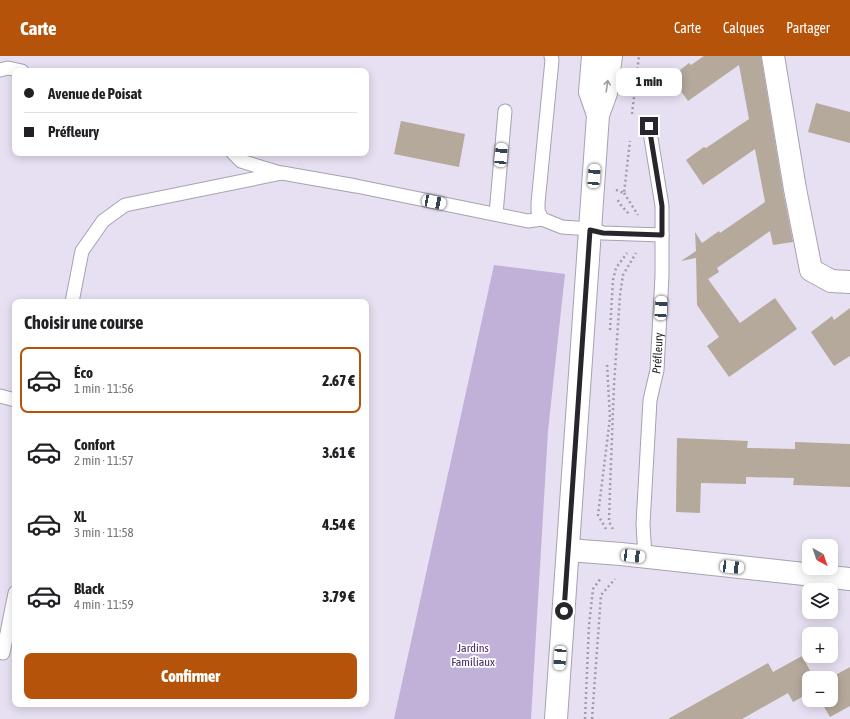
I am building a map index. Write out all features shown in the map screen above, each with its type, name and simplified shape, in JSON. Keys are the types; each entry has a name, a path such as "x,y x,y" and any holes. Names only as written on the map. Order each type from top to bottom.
{"main road":[{"path":"593,56 590,92 598,115"},
{"path":"556,719 598,115 606,93 611,56"},
{"path":"773,56 795,189 811,270 831,281 850,282"},
{"path":"568,550 850,578"}],"lane":[{"path":"542,219 538,211 538,203 552,60 551,56"},
{"path":"0,70 8,68 12,69"},
{"path":"496,214 505,111"},
{"name":"Préfleury","path":"645,557 644,517 650,400 657,370 662,276 662,206 649,126"},
{"path":"236,156 241,161 282,173 356,186 528,221 542,219 562,227 603,233 662,235"},
{"path":"73,299 82,251 103,221 125,205 282,173"},
{"path":"0,396 12,399"},
{"path":"3,653 12,608"}],"path":[{"path":"624,193 632,208 642,220"},
{"path":"585,719 589,625 593,588 606,571 621,541 609,522 614,385 620,295 623,275 638,249"},
{"path":"609,333 613,280 616,268 629,250"},
{"path":"592,719 601,595 616,578 614,554 608,532 598,515 610,418 608,356"}],"green space":[{"name":"Jardins Familiaux","path":"494,265 565,274 548,431 531,719 394,719"}],"building":[{"path":"704,56 761,56 783,191 793,242 773,245 770,231 717,268 719,272 708,279 740,323 775,298 797,329 729,377 707,346 719,337 697,305 696,258 681,261 696,251 695,232 702,243 719,231 720,233 765,202 755,149 703,185 686,160 749,119 739,65 688,101 671,77 689,63 691,65"},
{"path":"816,103 850,112 850,143 808,132"},
{"path":"401,121 465,134 459,167 394,154"},
{"path":"850,308 850,356 834,366 811,332 832,316 834,320"},
{"path":"677,438 748,441 747,448 795,449 795,442 850,444 850,487 793,485 794,478 746,477 746,484 701,483 700,513 676,512"},
{"path":"802,656 802,663 806,663 810,671 802,671 802,697 793,702 788,693 742,719 668,719 768,663 773,672"},
{"path":"850,667 850,706 830,717 824,707 838,707 838,674"}],"route":[{"path":"564,611 590,230 603,233 656,236 662,235 662,206 649,126"}]}
